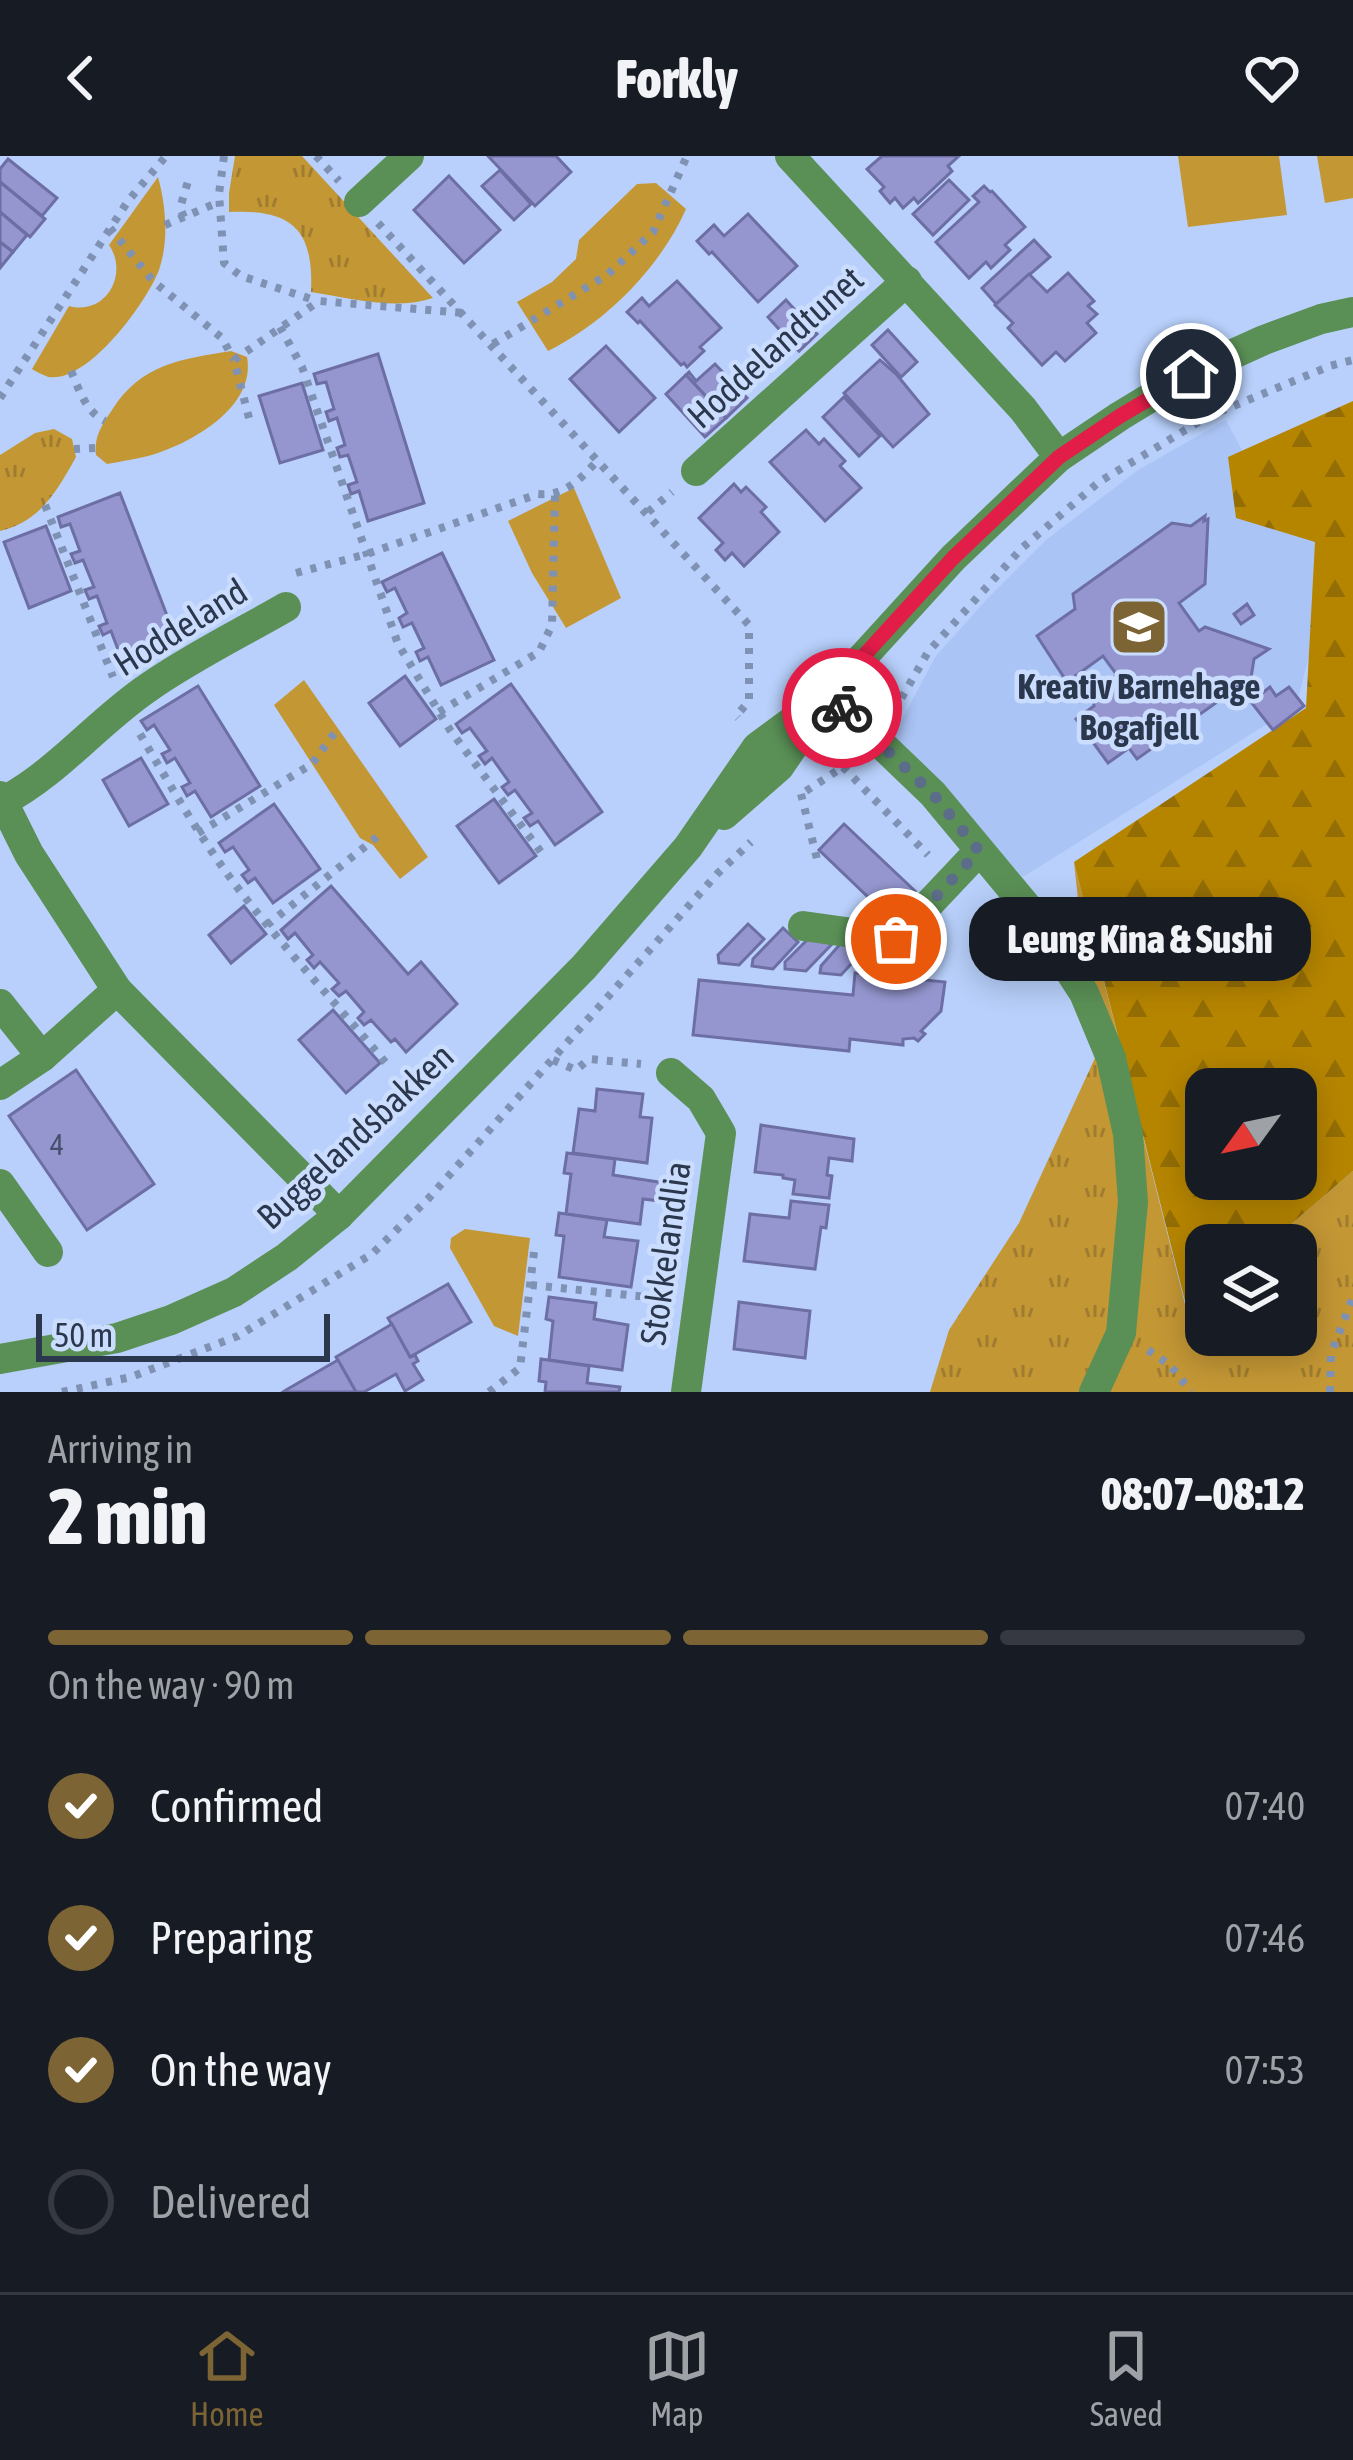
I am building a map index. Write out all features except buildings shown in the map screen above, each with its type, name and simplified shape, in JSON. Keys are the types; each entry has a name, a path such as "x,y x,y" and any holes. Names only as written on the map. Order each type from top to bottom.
{"street":[{"path":"359,202 409,156"},
{"name":"Hoddelandtunet","path":"790,156 1023,409 1059,457"},
{"name":"Hoddelandtunet","path":"696,471 907,281"},
{"name":"Buggelandsbakken","path":"0,1359 117,1339 171,1320 234,1292 287,1257 339,1214 584,967 688,847 758,747 829,694 953,558 1059,457 1191,374 1264,340 1353,312"},
{"name":"Hoddeland","path":"285,592 148,688 21,792 1,799 29,854 117,990 339,1214"},
{"path":"829,694 933,794 1032,913 1084,993 1111,1058 1128,1134 1133,1202 1121,1334 1094,1392"},
{"path":"803,926 896,939 979,851"},
{"path":"0,1085 42,1057 117,990"},
{"path":"0,1004 42,1057"},
{"name":"Stokkelandlia","path":"670,1073 701,1099 722,1133 686,1392"},
{"path":"0,1184 48,1252"}],"path":[{"path":"0,398 128,201 166,156"},
{"path":"224,156 219,202 224,263 241,275 319,301 463,313"},
{"path":"316,156 749,625 748,701 736,716 743,728"},
{"path":"493,344 607,275 652,232 687,156"},
{"path":"184,217 180,208 188,178"},
{"path":"165,225 219,202"},
{"path":"110,228 153,281 222,338 233,360 248,418"},
{"path":"233,360 319,301"},
{"path":"280,328 302,368 398,644 439,712 541,852"},
{"path":"784,810 843,767 871,738 896,710 928,652 1022,548 1099,482 1208,417 1353,360"},
{"path":"71,371 88,408 105,421"},
{"path":"74,449 95,448"},
{"path":"285,592 367,554 538,494 555,495 598,460"},
{"path":"439,712 539,652 552,625 555,495"},
{"path":"45,506 124,707 199,833 267,926 390,1068"},
{"path":"199,833 312,764 338,728"},
{"path":"801,794 818,863"},
{"path":"267,926 377,837"},
{"path":"62,1392 131,1377 238,1336 372,1254 428,1199 718,873 752,842"},
{"path":"553,1060 576,1070 589,1059 651,1065 670,1073"},
{"path":"489,1392 520,1368 535,1244"},
{"path":"531,1285 698,1303"},
{"path":"1330,1392 1331,1354 1353,1297"},
{"path":"1121,1334 1170,1365 1191,1392"}],"shaded area":[{"name":"Kreativ Barnehage Bogafjell","path":"1226,420 1253,471 1336,553 1296,706 1023,877 892,738 936,656 1046,540 1138,470"}],"green space":[{"path":"235,156 302,156 433,298 388,303 311,292 308,252 294,227 268,214 229,212"},
{"path":"1178,156 1279,156 1287,215 1188,227"},
{"path":"1317,156 1353,156 1353,198 1325,203"},
{"path":"158,177 164,247 159,270 142,301 114,338 81,367 49,377 33,370 69,306 94,305 110,290 116,268 109,245"},
{"path":"656,183 686,209 675,231 629,292 590,325 548,351 517,302 552,282 576,259 579,240 637,184"},
{"path":"231,351 247,357 242,391 204,431 155,454 107,464 96,455 102,426 136,382 179,361"},
{"path":"1353,401 1353,1171 1291,1224 1185,1224 1185,1301 1074,862 1306,708 1315,542 1236,518 1228,457"},
{"path":"54,429 72,439 76,457 37,513 0,531 0,455 35,433"},
{"path":"574,488 621,598 566,628 532,573 508,521"},
{"path":"304,680 428,857 400,879 373,845 360,838 274,705"},
{"path":"1074,862 1185,1304 1185,1356 1317,1356 1317,1224 1291,1224 1353,1171 1353,1392 930,1392 949,1330 1019,1223 1095,1058"},
{"path":"465,1229 530,1238 518,1336 494,1326 450,1248 451,1238"}],"way so far":[{"path":"842,708 933,794 979,851 896,939"}],"place":[{"name":"Kreativ Barnehage Bogafjell","path":"1139,627"},
{"name":"Leung Kina & Sushi","path":"896,939"}],"route":[{"path":"842,708 829,694 1007,505 1059,457 1191,374"}]}
